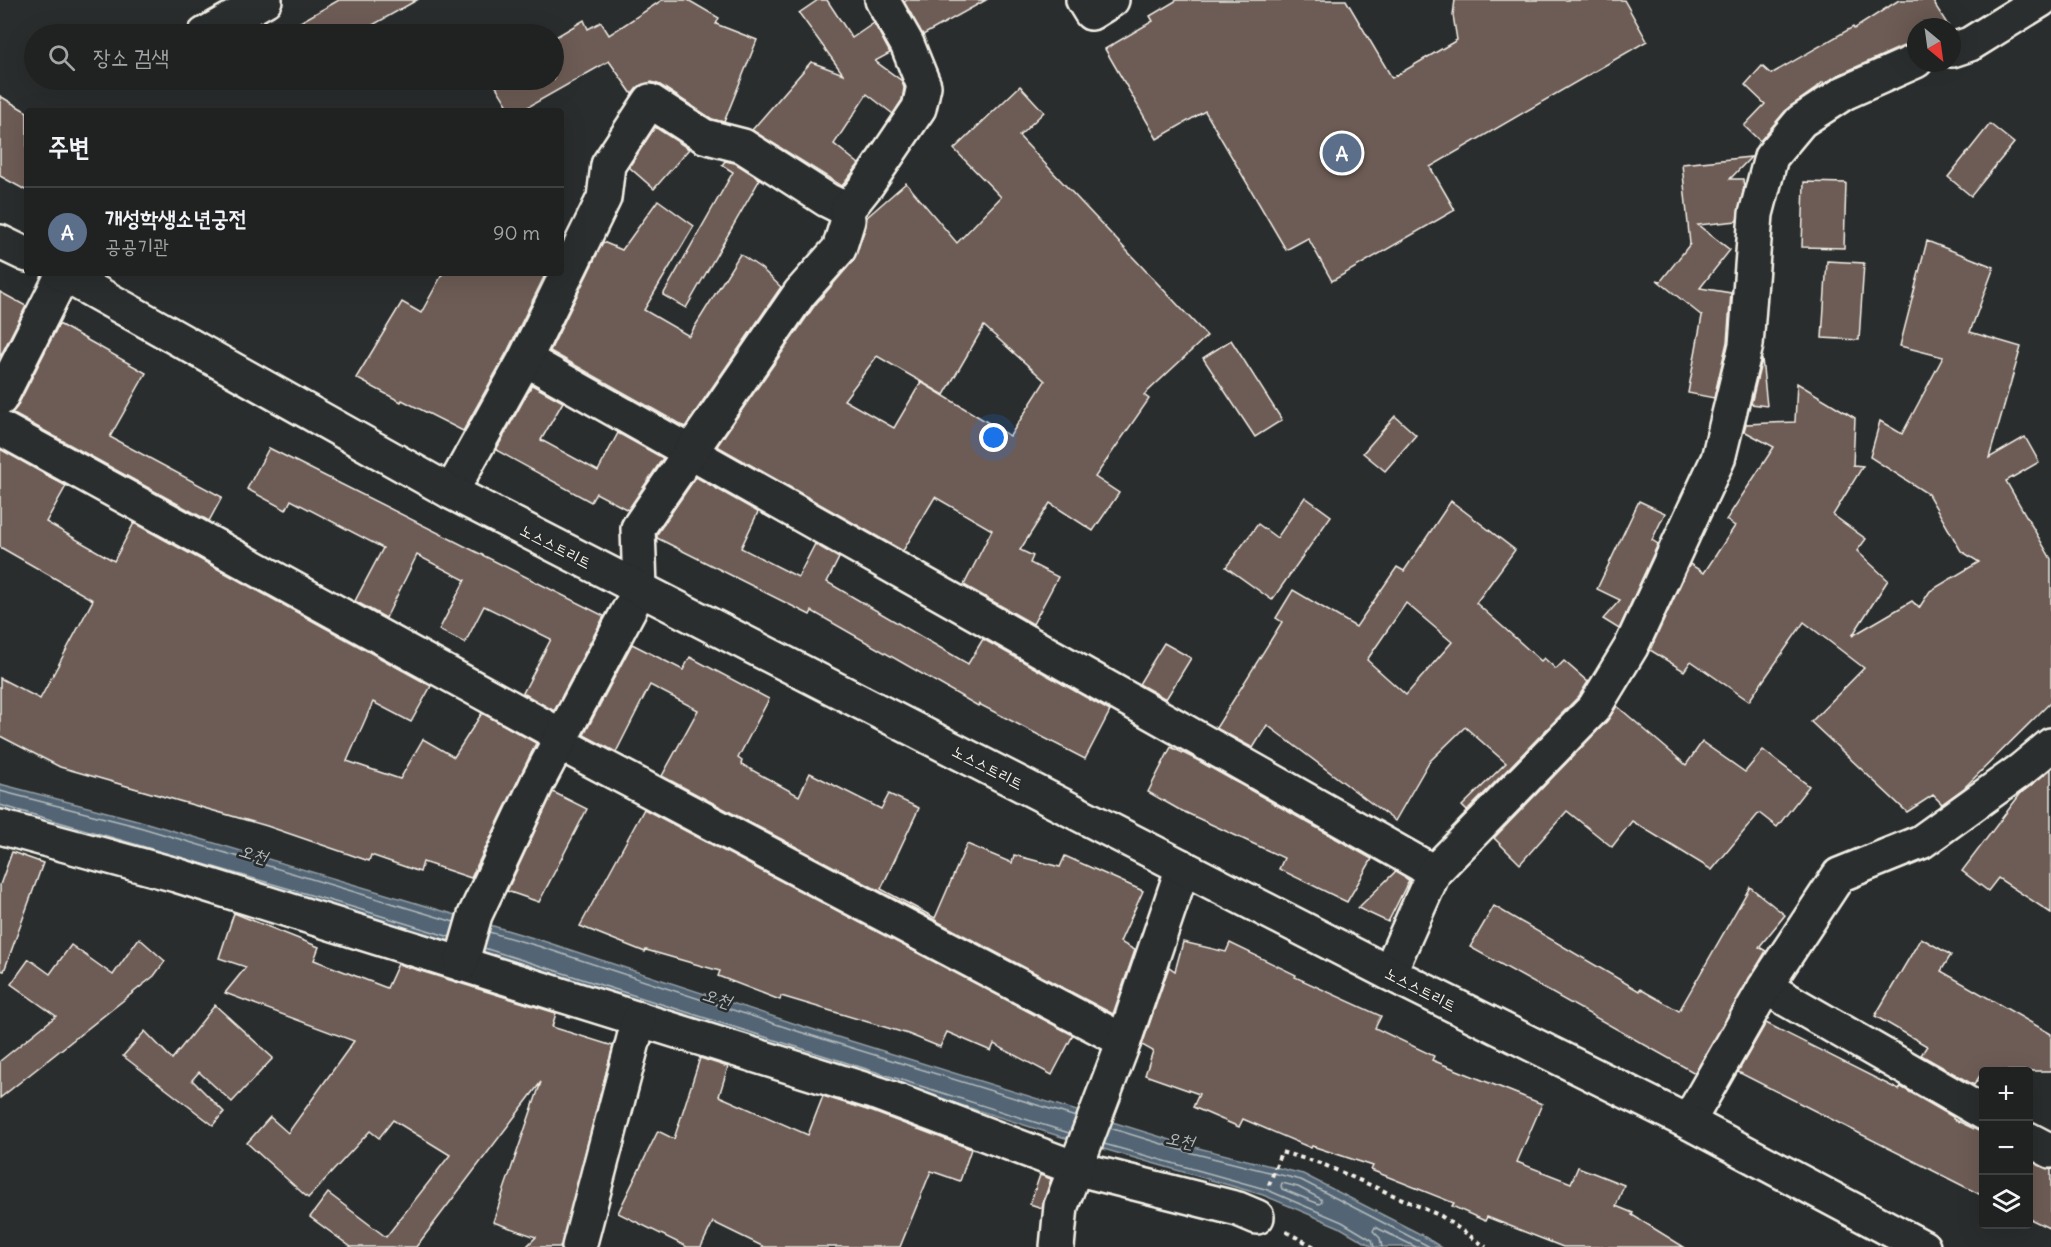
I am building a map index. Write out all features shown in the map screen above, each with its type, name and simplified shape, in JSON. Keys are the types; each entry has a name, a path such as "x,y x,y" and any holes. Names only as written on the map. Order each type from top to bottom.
{"street":[{"path":"223,24 265,0"},
{"path":"463,959 475,915 537,783 640,589 638,528 800,293 839,249 848,220 847,210 867,185 919,108 924,86 907,44 882,0"},
{"path":"1083,0 1091,13 1112,0"},
{"path":"1961,47 1970,44 2041,0"},
{"path":"1389,973 1434,872 1594,708 1631,647 1718,459 1746,345 1756,214 1771,157 1801,121 1844,93 1907,65"},
{"path":"451,492 525,359 604,198 608,165 650,101 705,136 743,146 827,200 847,210"},
{"path":"0,242 24,254"},
{"path":"0,399 61,276"},
{"name":"노스스트리트","path":"66,276 451,492 1389,973 1688,1122 1923,1247"},
{"path":"525,359 1434,872"},
{"path":"0,428 549,729 559,743 1124,1041"},
{"path":"1688,1122 1765,987 1839,875 1922,842 2021,770 2051,745"},
{"path":"0,827 176,875 463,959 639,1019 879,1094 1075,1168 1238,1209 1257,1217"},
{"path":"1057,1247 1061,1206 1124,1041 1183,867"},
{"path":"1765,987 1979,1111"},
{"path":"579,1247 639,1019"},
{"path":"2033,1141 2051,1152"}],"path":[{"path":"1279,1157 1281,1152 1330,1167 1441,1216 1486,1247"}],"water":[{"path":"0,784 137,820 540,940 802,1026 1190,1146 1303,1174 1441,1247 1373,1247 1339,1227 1263,1195 1062,1137 708,1025 21,817 0,810"}],"building":[{"path":"339,0 417,0 375,24 297,24"},
{"path":"662,0 688,0 719,18 716,24 757,40 724,122 712,119 652,82 641,85 632,94 609,61 564,87 564,32 584,20 588,29 601,22 609,35"},
{"path":"818,0 827,0 852,38 874,23 890,53 875,61 902,81 904,88 902,100 893,114 867,94 834,144 859,164 842,186 752,130 811,62 843,74 799,13"},
{"path":"907,0 986,0 923,35 904,2"},
{"path":"1177,0 1346,0 1392,78 1457,40 1453,15 1455,0 1624,0 1647,41 1430,167 1455,210 1332,281 1308,238 1286,250 1205,111 1157,139 1105,49 1153,21 1150,16"},
{"path":"1899,0 1932,0 1943,18 1907,18 1907,44 1836,76 1824,84 1823,82 1787,109 1760,141 1744,126 1765,104 1745,85 1762,66 1771,74 1853,27 1854,29"},
{"path":"1020,86 1044,112 1019,136 1207,336 1144,395 1149,399 1095,477 1119,493 1093,531 1050,503 1020,550 1033,556 1030,563 1058,577 1033,624 964,585 992,530 935,497 903,551 717,446 815,305 853,261 867,217 906,183 957,243 1001,197 954,149","holes":["984,326 1045,381 1010,436 921,382 894,428 844,400 877,356 944,395"]},
{"path":"498,90 558,90 526,108 509,108"},
{"path":"0,96 24,110 24,189 0,176"},
{"path":"1990,124 2014,143 1971,196 1948,177"},
{"path":"655,127 689,149 654,189 629,167"},
{"path":"1751,157 1730,179 1743,179 1744,187 1737,221 1698,225 1730,250 1700,288 1731,293 1727,342 1714,398 1688,393 1702,316 1657,280 1661,281 1690,244 1682,164"},
{"path":"725,161 735,163 760,179 686,308 663,295 733,172 722,165"},
{"path":"1804,182 1846,183 1844,248 1802,247"},
{"path":"658,200 694,226 644,310 689,336 740,254 762,269 781,287 685,427 550,351 603,242 622,250"},
{"path":"1927,241 1994,267 1970,332 2021,347 1989,458 2025,437 2039,462 2006,481 2051,559 2051,702 1964,788 1942,804 1933,795 1907,812 1811,722 1864,668 1804,622 1749,701 1691,661 1684,671 1650,650 1690,564 1704,573 1735,526 1726,520 1774,447 1744,431 1746,424 1795,422 1797,383 1855,418 1853,465 1863,466 1833,515 1866,539 1857,551 1888,580 1852,636 1912,601 1919,608 1930,591 1979,562 1961,551 1928,494 1870,457 1880,421 1902,434 1943,357 1900,346"},
{"path":"1827,261 1864,263 1859,340 1822,338"},
{"path":"441,276 545,276 508,350 463,431 356,378 402,302 421,313"},
{"path":"0,292 26,306 0,357"},
{"path":"59,324 146,373 110,437 222,497 209,521 12,413"},
{"path":"1231,340 1282,420 1255,437 1203,358"},
{"path":"1762,359 1767,406 1751,404"},
{"path":"532,385 563,402 541,440 598,471 618,433 663,458 628,510 596,493 591,502 496,450"},
{"path":"1395,416 1416,435 1385,471 1363,453"},
{"path":"269,448 604,616 554,711 523,693 551,639 484,606 465,643 439,630 465,580 417,555 386,618 355,601 383,548 291,500 286,510 247,489"},
{"path":"0,449 66,486 46,522 114,561 134,523 431,686 411,722 373,702 347,761 400,779 423,739 454,757 482,713 536,743 471,878 423,862 420,872 371,855 369,861 267,826 60,767 0,736 0,678 40,699 93,600 0,547"},
{"path":"696,477 758,512 741,548 798,577 815,544 839,558 827,582 968,664 983,639 1110,711 1085,759 979,704 978,706 812,611 810,615 657,538 657,534"},
{"path":"1305,497 1331,516 1272,600 1226,567 1258,524 1277,538"},
{"path":"1451,501 1515,550 1476,603 1541,661 1544,658 1556,669 1564,661 1588,682 1579,696 1467,811 1462,806 1506,763 1465,727 1429,762 1395,821 1267,725 1253,748 1216,728 1282,622 1276,618 1293,590 1356,627 1397,567 1404,571","holes":["1406,603 1452,642 1406,695 1367,660"]},
{"path":"1639,501 1665,513 1652,540 1658,544 1619,629 1603,619 1620,600 1597,589"},
{"path":"1164,643 1191,658 1166,699 1139,684"},
{"path":"632,644 683,670 690,657 769,699 738,758 742,761 741,764 799,796 810,773 881,809 889,794 919,808 881,889 935,918 967,844 1012,863 1014,855 1060,867 1065,856 1143,891 1120,942 1135,950 1113,1014 662,776 698,710 650,685 616,752 584,735"},
{"path":"1617,706 1686,765 1702,742 1745,772 1763,750 1809,786 1777,827 1759,813 1712,870 1632,821 1612,847 1567,811 1520,864 1494,838 1607,721"},
{"path":"1171,747 1372,859 1347,902 1279,869 1284,858 1178,809 1148,792"},
{"path":"2051,769 2051,913 1998,878 1988,891 1962,871 2021,793"},
{"path":"553,792 587,809 539,902 507,891"},
{"path":"644,809 1073,1035 1052,1075 994,1044 991,1051 947,1032 940,1047 908,1034 781,996 780,1000 718,976 720,971 646,950 645,952 580,926"},
{"path":"12,852 43,863 4,971 0,970 0,885"},
{"path":"1395,872 1409,880 1388,922 1358,908"},
{"path":"1750,887 1785,915 1759,947 1766,951 1695,1073 1470,947 1494,906 1639,991 1640,989 1679,1011"},
{"path":"234,913 319,947 314,960 387,988 398,964 556,1013 552,1027 613,1046 561,1247 526,1247 536,1237 493,1222 541,1082 416,1247 351,1247 310,1217 328,1193 386,1237 450,1155 393,1120 379,1138 370,1131 308,1198 247,1143 270,1117 288,1133 354,1041 225,993 246,967 219,958"},
{"path":"139,938 165,961 154,976 0,1098 0,1061 56,1016 11,984 29,959 50,974 71,945 113,975"},
{"path":"1921,938 1951,955 1941,971 2051,1034 2051,1071 2033,1071 2033,1067 1979,1067 1979,1077 1974,1085 1921,1055 1927,1046 1875,1016"},
{"path":"1183,942 1226,952 1230,943 1296,975 1295,977 1381,1016 1375,1028 1434,1056 1432,1060 1542,1104 1517,1162 1571,1183 1578,1167 1624,1185 1616,1206 1633,1213 1632,1215 1684,1247 1563,1247 1487,1217 1485,1221 1452,1206 1454,1203 1371,1170 1373,1166 1312,1146 1311,1148 1243,1119 1239,1127 1193,1107 1199,1094 1145,1075 1153,1051 1142,1045 1169,967 1175,971"},
{"path":"215,1005 273,1058 232,1102 199,1072 192,1080 224,1112 213,1125 123,1056 145,1031 172,1059"},
{"path":"1766,1023 1899,1090 1901,1087 1953,1119 1979,1131 1979,1194 1738,1072"},
{"path":"700,1058 728,1067 719,1096 808,1135 823,1096 971,1149 960,1181 931,1171 900,1247 764,1247 713,1222 701,1247 687,1247 618,1213 658,1131 674,1139"},
{"path":"2033,1162 2051,1170 2051,1229 2033,1220"},
{"path":"1040,1175 1051,1179 1042,1208 1030,1204"}],"place":[{"name":"개성학생소년궁전","path":"1342,153"}],"water label":[{"name":"오천","path":"253,854"},
{"name":"오천","path":"717,998"},
{"name":"오천","path":"1180,1140"}]}
